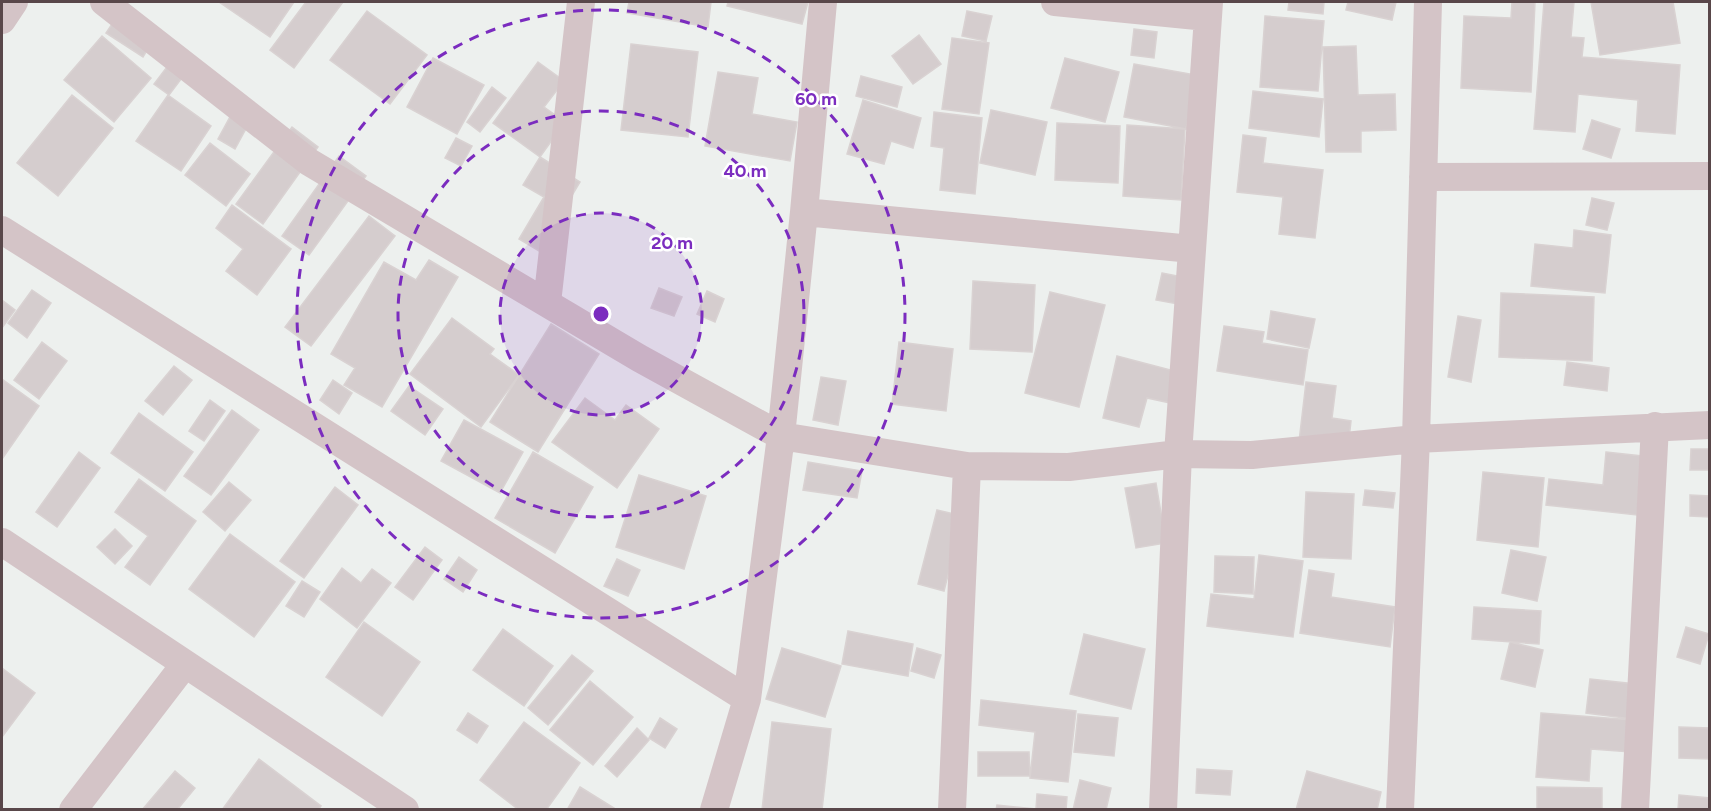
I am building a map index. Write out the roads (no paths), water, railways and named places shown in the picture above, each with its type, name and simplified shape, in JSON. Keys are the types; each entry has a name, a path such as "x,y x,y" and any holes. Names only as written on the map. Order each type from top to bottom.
{"street":[{"path":"2,20 14,2"},
{"path":"104,2 309,162 639,358 781,436 967,466 1069,467 1179,454 1252,455 1416,439 1710,425"},
{"path":"547,303 581,2"},
{"path":"714,810 747,699 781,436 823,2"},
{"path":"1055,2 1208,9 1179,454 1163,810"},
{"path":"1400,810 1416,439 1428,2"},
{"path":"1423,177 1710,176"},
{"path":"804,212 1192,249"},
{"path":"2,230 747,699"},
{"path":"1635,810 1654,426"},
{"path":"952,810 967,466"},
{"path":"2,542 405,810"},
{"path":"73,810 185,664"}]}
